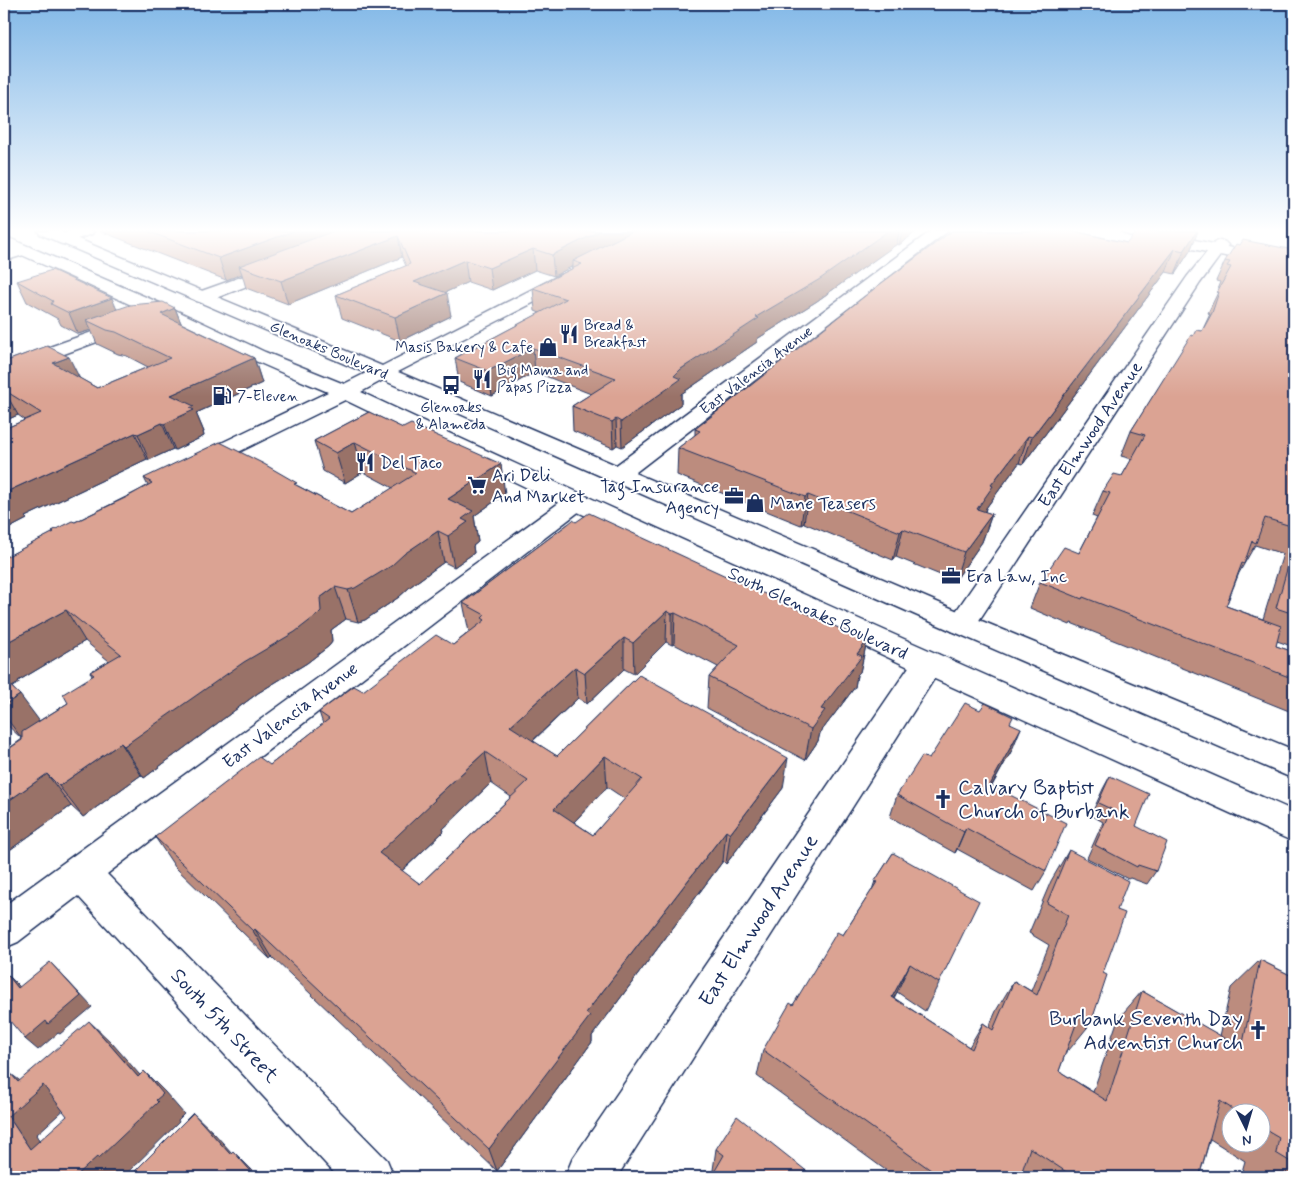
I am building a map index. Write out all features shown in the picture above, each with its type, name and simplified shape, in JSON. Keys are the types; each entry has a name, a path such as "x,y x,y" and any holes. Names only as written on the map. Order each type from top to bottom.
{"main road":[{"name":"Glenoaks Boulevard","path":"106,286 258,356 345,392"},
{"name":"Glenoaks Boulevard","path":"176,286 619,474"},
{"path":"202,297 232,286"},
{"path":"176,474 345,392 552,286"},
{"name":"East Valencia Avenue","path":"619,474 869,286"},
{"name":"East Elmwood Avenue","path":"962,624 1191,286"},
{"path":"4,370 163,311"},
{"name":"South Glenoaks Boulevard","path":"345,392 576,502 928,663 1294,827"},
{"path":"619,474 962,624 1294,765"},
{"name":"East Valencia Avenue","path":"4,929 576,502"},
{"name":"East Elmwood Avenue","path":"589,1177 928,663"},
{"name":"South 5th Street","path":"80,872 370,1177"}],"building":[{"path":"26,286 87,286 112,298 69,313 51,304 53,301"},
{"path":"357,286 426,286 447,293 395,317 336,295"},
{"path":"537,286 808,286 756,317 759,318 681,369 674,376 681,379 621,422 616,419 612,422 572,406 616,378 533,348 488,371 455,358 566,299 533,288"},
{"path":"878,286 1147,286 1032,437 1028,436 991,485 993,486 977,509 992,514 964,552 903,529 900,532 808,495 805,497 678,448 700,431 695,429"},
{"path":"1220,286 1294,286 1294,527 1265,518 1256,543 1252,541 1244,564 1242,563 1226,606 1281,626 1276,646 1294,652 1294,679 1040,582 1064,547 1079,553 1110,493 1103,491 1114,474 1122,476 1145,435 1131,431 1191,335 1193,336 1196,330 1202,331 1212,313 1219,292 1217,292"},
{"path":"163,302 175,308 161,314 254,358 171,395 194,406 190,408 194,410 164,424 162,423 138,434 135,433 8,491 11,492 4,496 4,429 41,413 4,390 4,362 47,346 69,357 53,363 97,388 170,358 86,320 130,305"},
{"path":"369,412 403,428 411,424 501,464 448,499 473,511 462,519 468,522 448,536 438,531 404,554 391,566 355,588 348,590 335,587 320,598 321,611 295,632 244,662 124,746 121,743 59,786 47,774 4,804 4,752 22,740 22,732 68,703 63,694 94,675 90,672 121,654 66,610 4,644 4,558 72,521 75,522 127,497 152,483 144,478 220,442 264,464 297,483 294,484 351,514 416,473 355,442 336,453 314,441"},
{"path":"589,513 867,641 857,654 862,656 821,709 825,710 811,729 709,677 739,645 675,613 672,614 667,611 633,643 624,638 585,673 575,667 510,726 557,756 639,675 788,758 730,834 726,831 586,1013 590,1016 489,1149 255,929 253,931 155,837 259,757 270,765 329,719 319,712 354,686 363,691 436,635 453,645 485,620 482,618 485,615 463,603 573,520 576,522","holes":["485,752 528,781 420,884 379,853","605,756 642,779 593,835 554,809"]},
{"path":"1294,545 1294,614 1276,608"},
{"path":"4,680 20,695 4,705"},
{"path":"965,703 980,710 985,703 1013,717 1010,723 1021,728 990,785 1066,823 1046,871 966,828 964,832 897,795 922,756 929,759"},
{"path":"1110,776 1149,794 1136,826 1167,842 1156,871 1138,865 1137,867 1095,845 1111,809 1098,803"},
{"path":"1069,850 1128,881 1117,910 1125,913 1103,973 1107,975 1091,1023 1079,1016 1059,1071 1107,1101 1142,991 1242,1048 1260,960 1294,977 1294,1164 1276,1153 1279,1137 1270,1132 1270,1104 1225,1104 1220,1101 1199,1177 1074,1177 1030,1148 1020,1177 933,1177 935,1173 763,1050 790,1003 793,1005 837,932 843,935 893,853 979,901 939,983 910,964 892,997 972,1049 983,1023 993,1030 1014,981 1037,995 1068,915 1047,903"},
{"path":"50,962 81,996 48,1024 46,1021 25,1039 4,1014 4,975 6,973 18,988"},
{"path":"89,1021 138,1077 144,1071 163,1094 156,1100 158,1102 99,1158 98,1156 75,1177 4,1177 7,1172 4,1166 4,1080 11,1074 18,1082","holes":["43,1085 67,1116 30,1149 8,1116"]},
{"path":"193,1113 230,1154 233,1151 256,1177 129,1177"},
{"path":"737,1116 814,1177 717,1177 713,1174 724,1155 716,1149"}],"place":[{"name":"Bread & Breakfast","path":"569,334"},
{"name":"Masis Bakery & Cafe","path":"548,347"},
{"name":"Big Mama and Papas Pizza","path":"482,379"},
{"name":"Glenoaks & Alameda","path":"451,385"},
{"name":"7-Eleven","path":"222,396"},
{"name":"Del Taco","path":"365,462"},
{"name":"Ari Deli And Market","path":"477,485"},
{"name":"Tag Insurance Agency","path":"734,496"},
{"name":"Mane Teasers","path":"755,503"},
{"name":"Era Law, Inc","path":"951,576"},
{"name":"Calvary Baptist Church of Burbank","path":"943,799"},
{"name":"Burbank Seventh Day Adventist Church","path":"1258,1030"}]}
